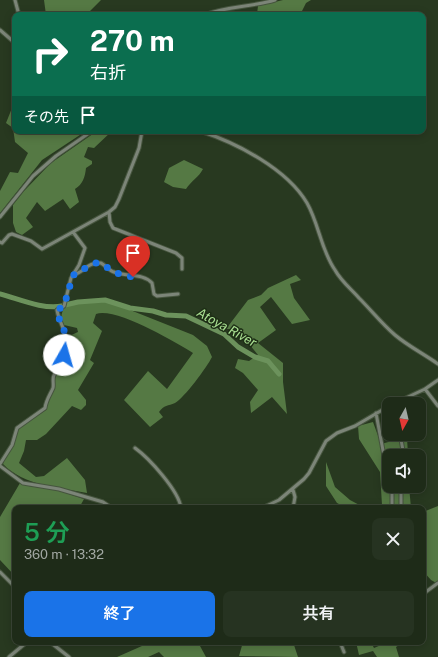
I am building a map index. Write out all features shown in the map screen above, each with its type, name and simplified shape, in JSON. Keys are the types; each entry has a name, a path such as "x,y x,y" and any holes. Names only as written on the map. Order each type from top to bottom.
{"street":[{"path":"15,0 19,12"},
{"path":"213,12 261,4 275,0"},
{"path":"0,30 12,41"},
{"path":"0,217 33,176 56,156 88,134"},
{"path":"0,242 2,243 9,235 12,234 31,241 42,248 109,212 119,199 139,148 141,134"},
{"path":"208,134 235,145 264,162 281,175 297,191 306,203 327,256 341,279 390,331 407,345 438,364"},
{"path":"109,212 110,222 113,228 176,253 182,258 182,269"},
{"path":"73,232 85,248 79,265 73,275 64,306 57,310 65,330 67,348 53,378 53,387 46,400 45,408 17,428 12,445 0,465 23,483 59,489 103,502 108,505"},
{"path":"73,275 80,273 91,264 101,263 112,272 121,275 144,277 152,283 154,294 157,296 178,294"},
{"path":"408,397 438,380"},
{"path":"425,388 438,406"},
{"path":"268,505 279,500 293,490 309,473 326,441 337,433 348,429 382,410"},
{"path":"376,413 383,449"},
{"path":"135,448 166,481 176,494 181,505"},
{"path":"293,490 295,497 294,505"},
{"path":"392,493 392,505"},
{"path":"401,493 401,505"},
{"path":"0,572 12,584"},
{"path":"426,592 438,583"},
{"path":"9,657 23,645"},
{"path":"54,645 69,657"},
{"path":"341,645 344,652"}],"green space":[{"path":"44,0 101,0 89,12 46,12"},
{"path":"283,0 311,0 306,3 302,11 296,12 257,12 258,6"},
{"path":"12,108 12,127 6,123"},
{"path":"14,134 81,134 42,160 0,213 0,191 10,172 18,173 28,153 15,142"},
{"path":"93,134 109,134 94,148 88,147 84,157 92,161 92,164 86,168 83,180 75,189 79,202 70,209 63,199 45,211 37,202 26,218 33,227 22,235 16,232 13,223 13,205 24,191 51,163"},
{"path":"184,160 203,169 186,189 173,187 164,182 169,168"},
{"path":"296,275 301,280 290,284 294,298 310,320 292,324 271,297 260,307 276,330 258,343 283,363 283,382 287,414 272,397 251,413 250,402 258,390 243,373 235,368 238,359 249,361 258,355 237,329 226,329 248,300 261,295 268,288"},
{"path":"100,301 110,302 193,335 207,346 212,357 184,395 175,403 164,407 159,412 163,417 150,427 124,400 148,371 167,389 193,353 160,334 131,320 105,313 96,314 93,323 102,331 90,360 94,363 78,390 86,400 86,405 81,410 72,406 46,434 37,440 26,440 24,451 19,463 36,477 44,476 67,458 85,480 87,493 53,487 21,477 3,464 5,458 14,445 16,433 19,428 46,410 55,378 64,362 67,337 78,332 77,328 64,325 62,316 65,306 73,303"},
{"path":"373,422 381,444 392,441 407,441 408,449 382,449 382,493 410,493 411,505 382,505 380,472 359,439 358,426"},
{"path":"326,462 335,487 350,500 359,505 341,505 337,503 326,486"},
{"path":"20,483 29,486 56,490 84,499 81,505 12,505 12,573 0,560 0,517"},
{"path":"438,506 438,584 431,580 426,574 426,511"},
{"path":"144,645 197,645 200,646 206,657 164,657 159,652 148,657 117,657"},
{"path":"242,645 294,645 298,657 239,656"},
{"path":"357,645 372,645 374,648 381,645 399,645 396,647 399,657 377,657 373,651 359,655"}],"waterway":[{"name":"Atoya River","path":"0,294 47,307 62,306"},
{"name":"Atoya River","path":"65,305 78,302 105,300 130,308 153,311 166,315 186,316 224,334 238,347 255,357 268,361 279,374"}],"route":[{"path":"64,355 67,348 66,332 58,316 57,310 64,306 73,275 80,273 91,264 101,263 107,266 112,272 133,277"}]}
